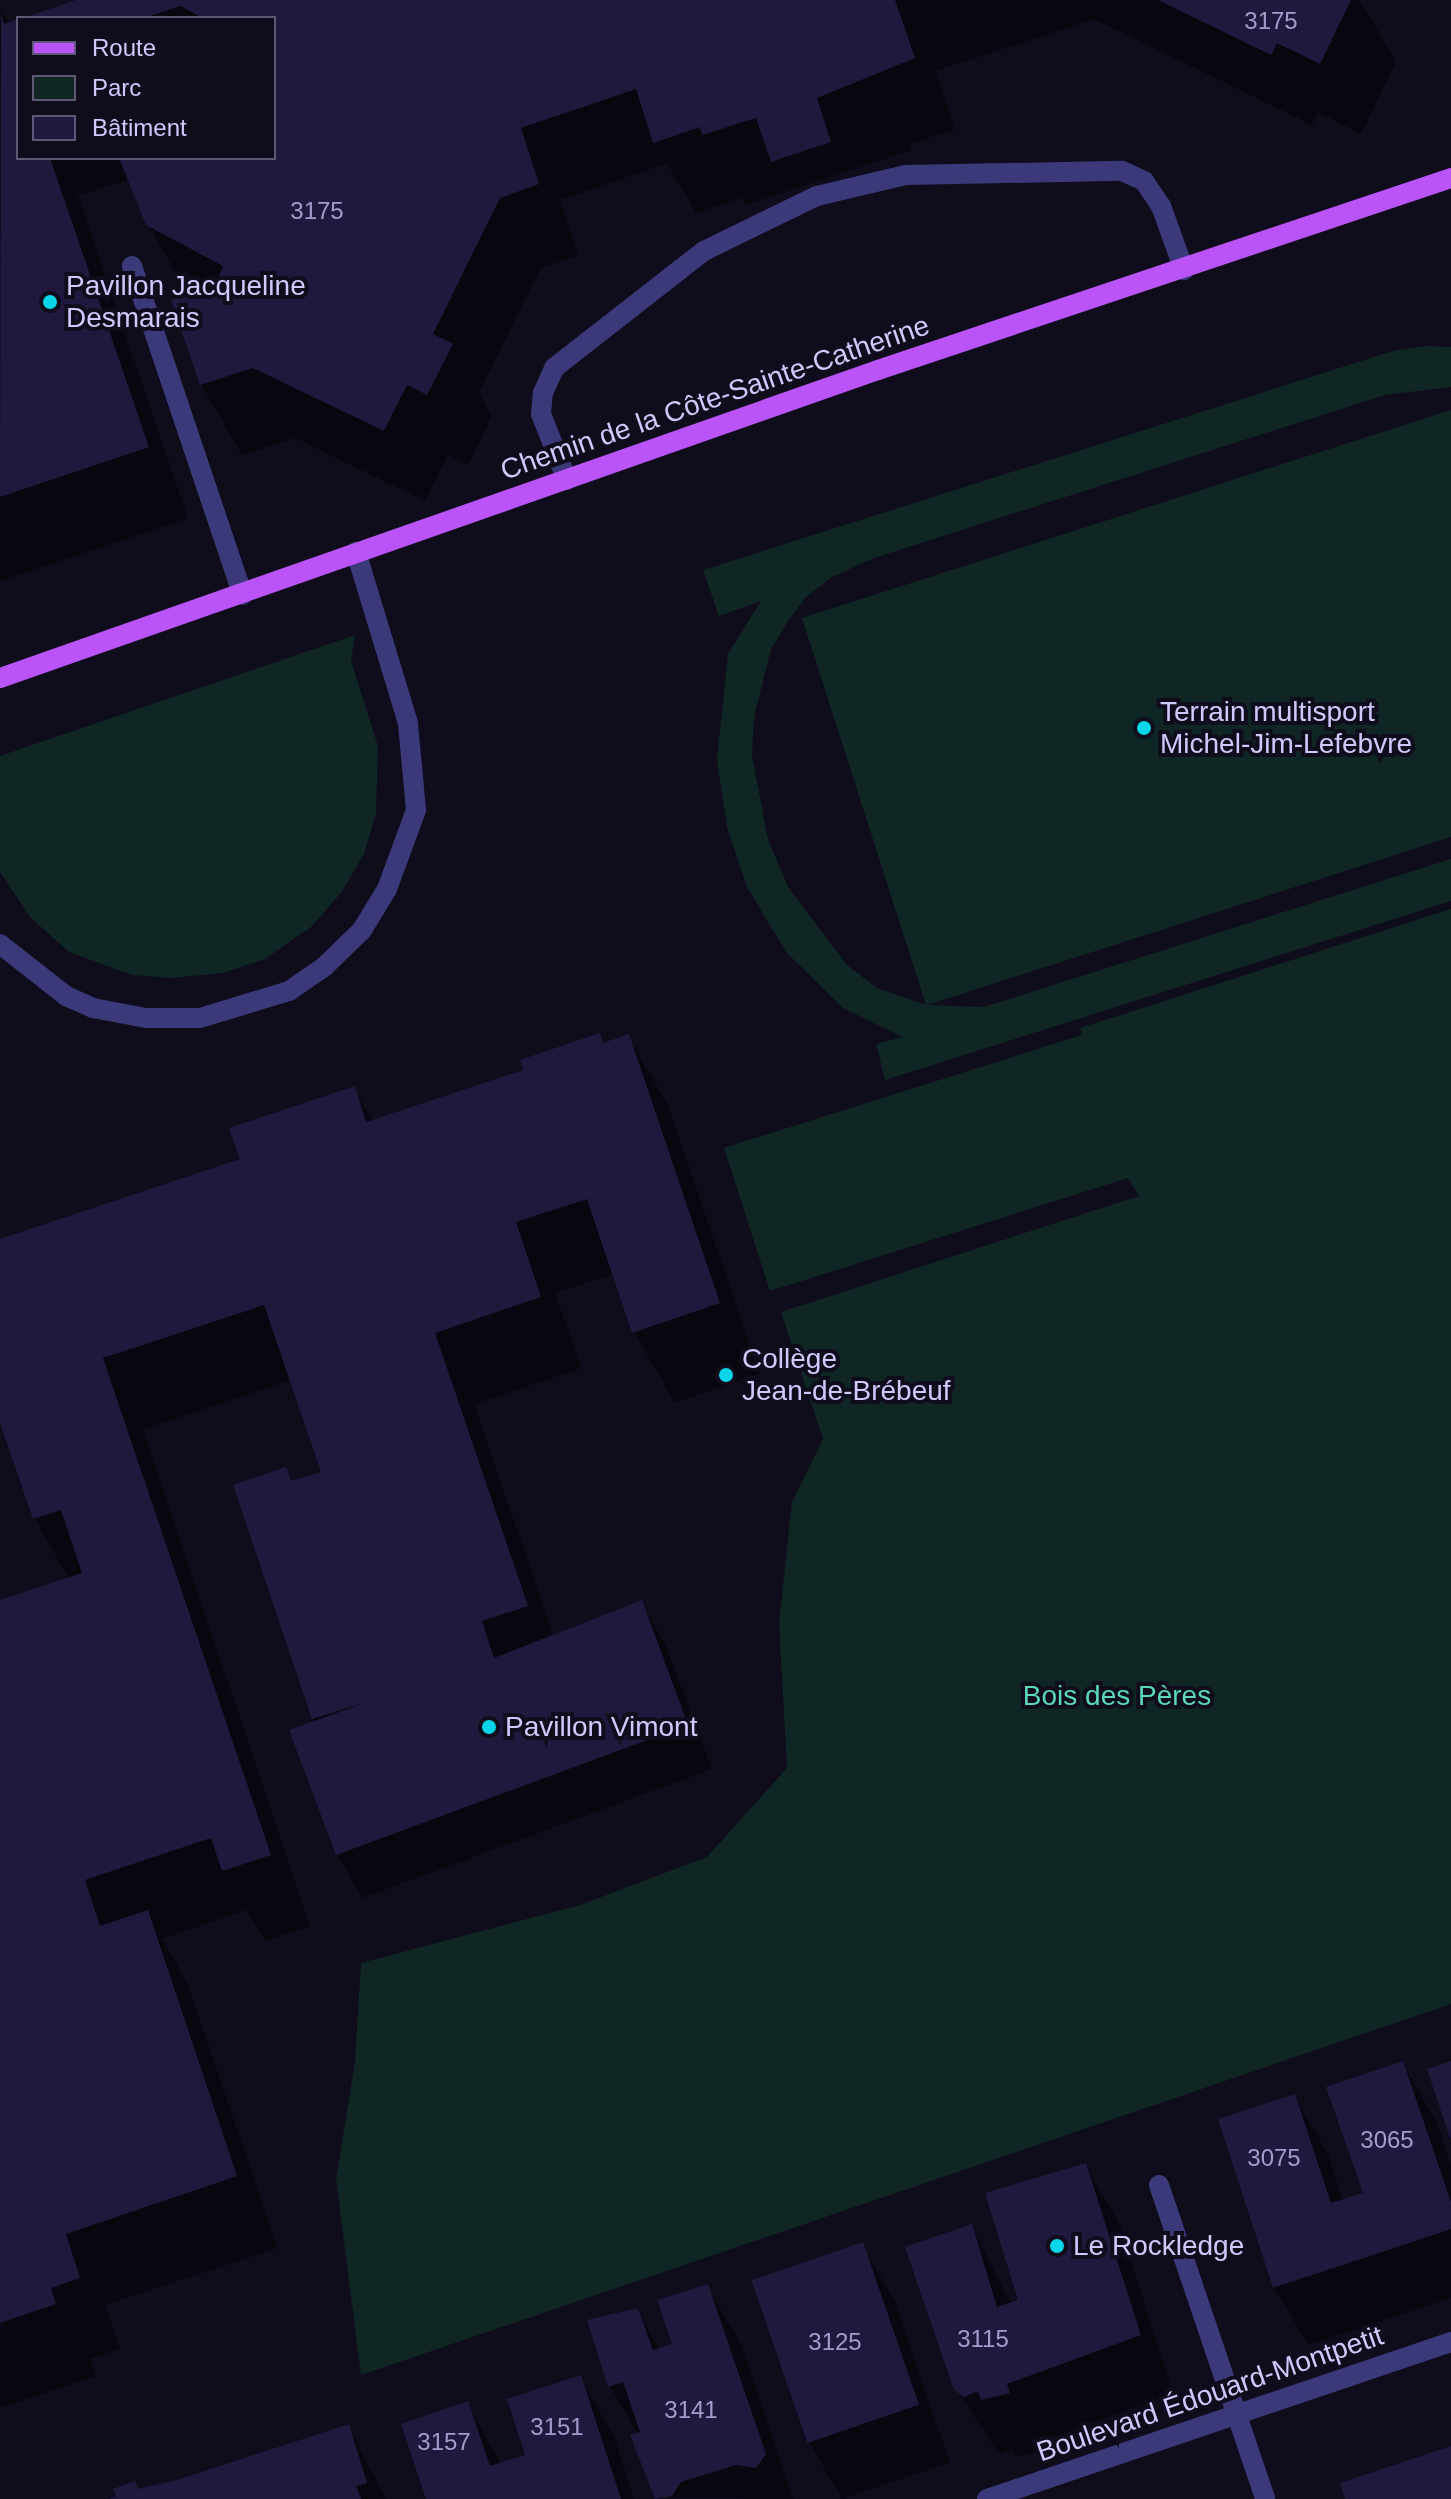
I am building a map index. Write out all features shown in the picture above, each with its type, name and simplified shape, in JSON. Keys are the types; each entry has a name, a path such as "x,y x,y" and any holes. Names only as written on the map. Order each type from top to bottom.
{"main road":[{"name":"Chemin de la Côte-Sainte-Catherine","path":"0,678 878,370 1184,270 1451,178"}],"street":[{"path":"567,480 541,414 543,393 554,368 704,251 817,196 906,175 1122,171 1144,181 1161,206 1184,270"},
{"path":"132,266 243,595"},
{"path":"0,944 66,996 93,1008 146,1018 200,1018 289,991 324,967 362,930 387,889 416,810 408,723 356,552"},
{"path":"1159,2185 1265,2499"},
{"name":"Boulevard Édouard-Montpetit","path":"987,2499 1451,2342"}],"green space":[{"name":"Terrain multisport Michel-Jim-Lefebvre","path":"1425,346 1451,347 1451,387 1385,395 874,558 832,577 805,598 788,621 771,649 754,717 752,756 768,839 788,887 847,965 877,988 926,1005 802,618 1451,410 1451,837 927,1005 984,1007 1451,859 1451,901 885,1080 876,1044 902,1037 843,1008 786,952 747,887 727,827 717,759 728,654 761,601 719,616 703,570 1393,351"},
{"path":"355,635 351,661 378,746 376,813 364,854 341,893 311,927 265,959 223,973 170,978 132,975 69,952 30,917 0,872 0,756"},
{"name":"Bois des Pères","path":"1451,909 1451,2004 361,2375 336,2179 355,2062 361,1963 580,1905 707,1857 787,1768 779,1623 792,1502 823,1439 781,1312 1139,1196 1128,1178 770,1291 724,1148 1082,1035 1080,1028"}],"building":[{"path":"76,0 895,0 915,58 817,98 831,142 771,162 756,118 702,135 700,127 653,143 636,89 521,128 539,184 500,198 433,334 453,344 427,395 407,385 384,431 253,368 200,385 171,300 216,284 223,266 146,225 120,160 276,160 276,16 199,16 180,6 150,16 29,16"},
{"path":"1158,0 1351,0 1320,64 1277,43 1271,55"},
{"name":"Pavillon Jacqueline Desmarais","path":"1,13 4,24 16,20 16,160 51,160 149,447 0,497"},
{"path":"600,1033 603,1043 629,1034 720,1303 632,1333 587,1199 516,1222 541,1297 435,1333 528,1606 482,1621 494,1658 642,1600 688,1725 336,1855 289,1730 367,1702 312,1719 233,1485 286,1467 291,1481 321,1472 264,1305 103,1358 271,1855 222,1871 211,1838 85,1880 100,1926 148,1910 237,2176 66,2234 80,2278 51,2288 56,2304 0,2323 0,1600 82,1573 61,1510 33,1519 0,1423 0,1239 240,1159 229,1128 355,1086 366,1122 523,1070 520,1060"},
{"path":"1403,2061 1451,2202 1451,2229 1273,2288 1218,2119 1295,2094 1331,2203 1363,2193 1326,2087"},
{"path":"1451,2061 1451,2138 1450,2138 1427,2069"},
{"name":"Le Rockledge","path":"1086,2163 1141,2335 1007,2384 1010,2393 981,2400 978,2391 964,2397 954,2390 905,2247 972,2224 997,2307 1018,2300 985,2193"},
{"path":"863,2242 919,2405 807,2443 751,2280"},
{"path":"708,2284 766,2454 756,2468 736,2465 681,2482 672,2496 655,2499 630,2435 640,2432 623,2382 608,2387 587,2320 638,2308 653,2350 672,2344 657,2300"},
{"path":"581,2375 621,2499 426,2499 401,2424 468,2401 490,2466 525,2455 507,2399"},
{"path":"349,2424 367,2483 356,2486 361,2499 109,2499 116,2496 113,2489 135,2481 138,2489 177,2480"},
{"path":"1451,2446 1451,2499 1345,2499 1340,2483"}],"place":[{"name":"Pavillon Jacqueline Desmarais","path":"50,302"},
{"name":"Terrain multisport Michel-Jim-Lefebvre","path":"1144,728"},
{"name":"Collège Jean-de-Brébeuf","path":"726,1375"},
{"name":"Pavillon Vimont","path":"489,1727"},
{"name":"Le Rockledge","path":"1057,2246"}]}
